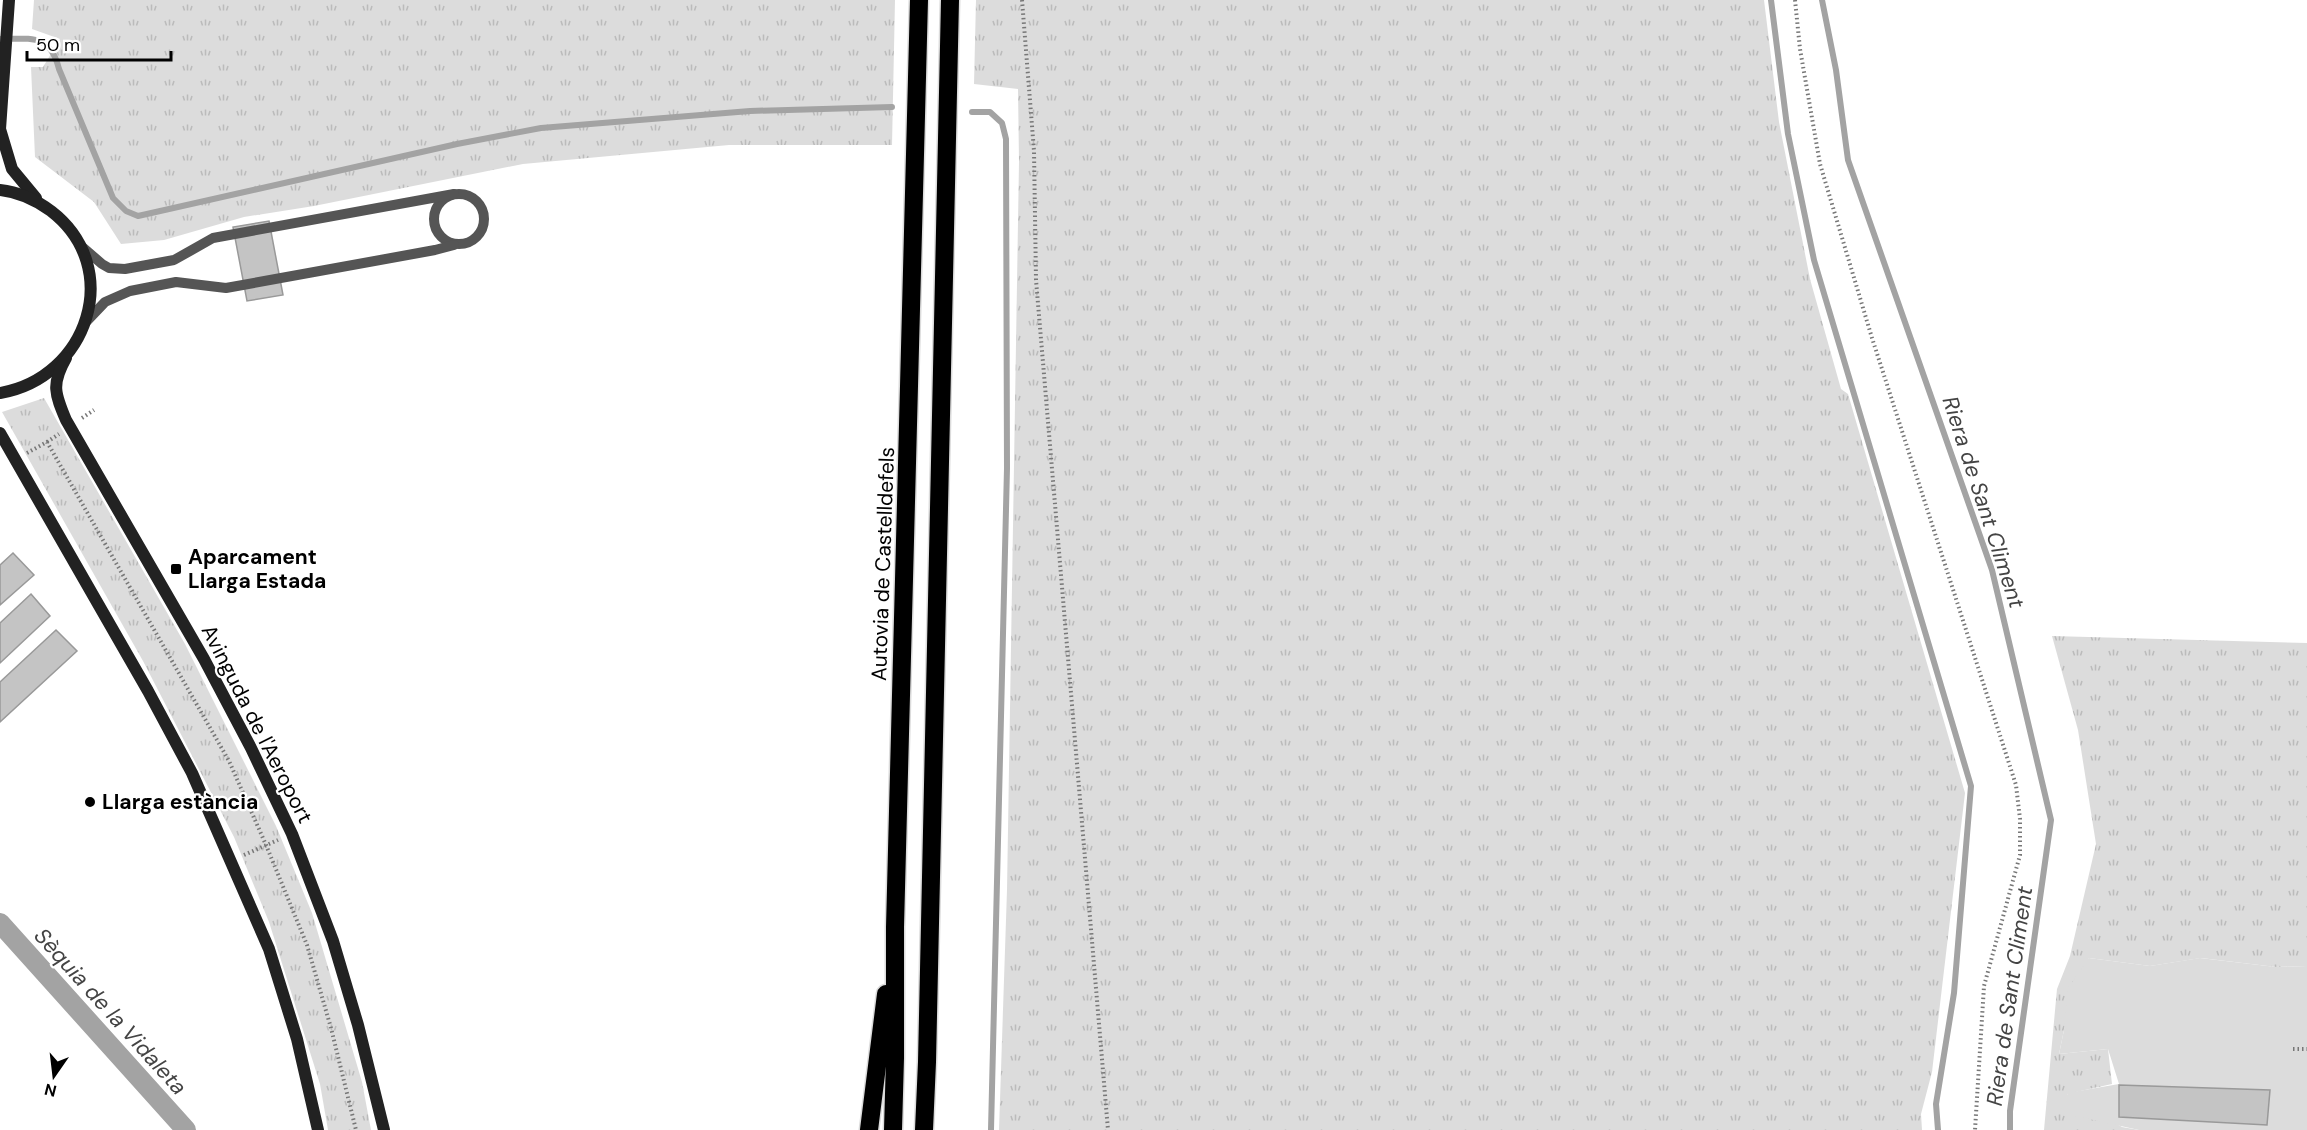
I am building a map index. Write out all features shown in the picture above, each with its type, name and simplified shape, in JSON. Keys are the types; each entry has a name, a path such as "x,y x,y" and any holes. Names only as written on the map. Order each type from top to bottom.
{"highway":[{"name":"Autovia de Castelldefels","path":"893,1130 895,927 919,0"},
{"path":"924,1130 928,1050 950,0"},
{"path":"869,1130 895,927"}],"street":[{"path":"0,393 14,391 35,382 50,374 66,358 78,341 86,323 90,303 90,283 86,263 78,243 68,228 42,205 12,169 0,130 9,2"},
{"path":"0,190 25,196 42,205"},
{"name":"Avinguda de l'Aeroport","path":"66,358 60,368 55,387 56,396 66,420 204,659 251,748 292,834 333,941 358,1025 384,1130"},
{"path":"0,433 148,691 192,773 232,860 269,949 297,1039 318,1130"}],"lane":[{"path":"454,195 438,204 434,219 436,230 441,237 454,244"},
{"path":"78,243 109,268 125,268 174,260 213,238 454,195 465,195 474,199 481,206 485,220 481,234 465,244 454,244 435,250 226,288 176,282 130,291 105,302 86,323"}],"path":[{"path":"1023,0 1034,151 1036,280 1108,1130"},
{"path":"1795,0 1800,49 1820,164 1876,349 2016,786 2020,819 2020,855 1983,986 1975,1130"},
{"path":"26,454 47,442 228,761 267,845 307,945 331,1028 356,1130"},
{"path":"232,860 292,834"},
{"path":"2293,1049 2307,1049"}],"green space":[{"path":"34,0 895,0 892,145 729,145 523,164 314,206 244,217 164,240 121,244 94,202 35,157 31,67 43,67 60,39 32,29"},
{"path":"976,0 1764,0 1779,122 1810,279 1841,389 1848,394 1965,793 1932,1072 1921,1114 1922,1130 999,1130 1007,890 1019,162 1018,89 974,84"},
{"path":"44,398 185,644 276,826 312,913 362,1082 371,1130 328,1130 320,1084 269,922 234,837 143,661 2,412"},
{"path":"2052,636 2307,643 2307,966 2276,967 2201,958 2150,966 2089,958 2064,1030 2059,1054 2108,1049 2112,1084 2067,1094 2122,1127 2139,1130 2044,1130 2057,989 2070,956 2096,844 2078,730"},
{"path":"2089,958 2150,966 2200,958 2276,967 2307,966 2307,1130 2139,1130 2075,1116 2067,1093 2119,1084 2108,1049 2059,1054 2068,988"}],"building":[{"path":"269,221 283,295 247,301 233,227"},
{"path":"13,553 34,575 0,605 0,565"},
{"path":"31,594 50,616 0,663 0,623"},
{"path":"56,630 77,651 0,722 0,682"},
{"path":"2119,1085 2270,1090 2267,1125 2119,1117"}],"waterway":[{"path":"1771,0 1788,134 1814,260 1971,786 1954,993 1936,1104 1938,1130"},
{"name":"Riera de Sant Climent","path":"1822,0 1836,70 1848,160 1992,570 2051,820 2010,1111 2010,1130"},
{"path":"0,39 38,40 50,49 113,198 126,211 138,216 457,144 541,128 750,111 892,107"},
{"path":"972,112 990,112 1002,123 1006,139 1007,468 991,1130"},
{"name":"Sèquia de la Vidaleta","path":"0,923 186,1130"}],"place":[{"name":"Aparcament Llarga Estada","path":"176,569"},
{"name":"Llarga estància","path":"90,802"}]}
